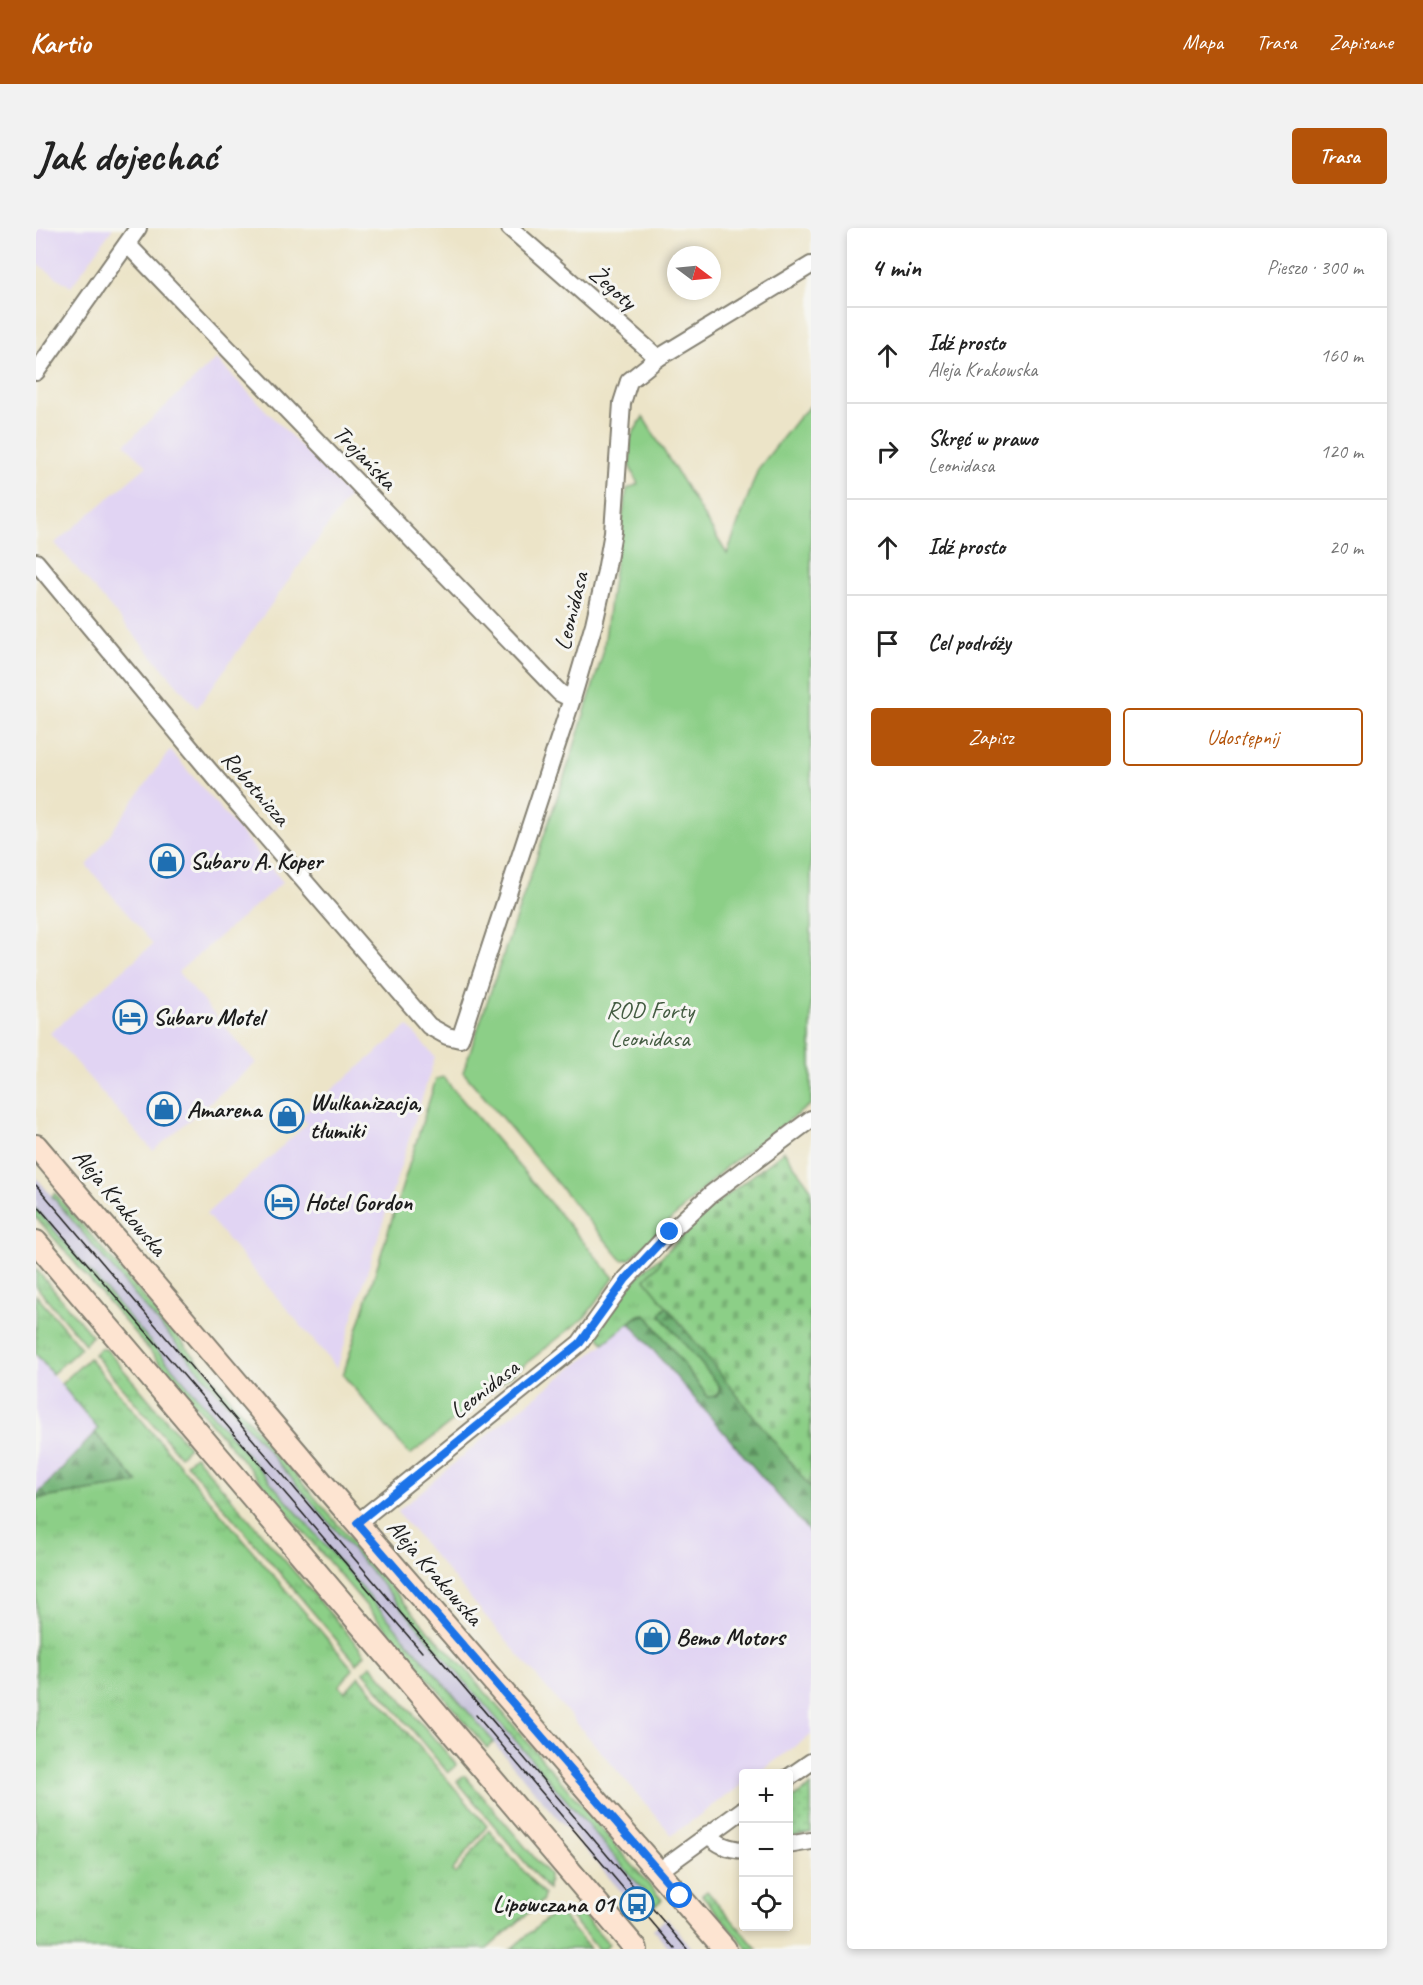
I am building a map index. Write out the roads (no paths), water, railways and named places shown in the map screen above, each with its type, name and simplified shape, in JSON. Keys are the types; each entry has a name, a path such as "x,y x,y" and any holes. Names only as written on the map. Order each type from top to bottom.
{"main road":[{"name":"Aleja Krakowska","path":"36,1146 357,1523 725,1949"},
{"path":"36,1242 636,1949"}],"street":[{"path":"36,372 138,228"},
{"name":"Żegoty","path":"510,228 658,358"},
{"name":"Trojańska","path":"127,244 554,687 572,699"},
{"name":"Leonidasa","path":"447,1036 460,1039 572,699 594,624 613,532 625,389 632,377 658,358 811,265"},
{"name":"Robotnicza","path":"36,562 207,768 429,1026 447,1036"},
{"name":"Leonidasa","path":"357,1523 580,1343 626,1279 670,1232 711,1194 811,1119"},
{"path":"793,1775 811,1762"},
{"path":"659,1871 739,1812"},
{"path":"708,1834 722,1846 739,1850"},
{"path":"793,1844 811,1841"}],"tram line":[{"path":"36,1185 687,1949"},
{"path":"36,1204 422,1652"},
{"path":"476,1715 675,1949"}],"place":[{"name":"Subaru A. Koper","path":"167,861"},
{"name":"Subaru Motel","path":"130,1017"},
{"name":"Amarena","path":"164,1109"},
{"name":"Wulkanizacja, tłumiki","path":"287,1116"},
{"name":"Hotel Gordon","path":"282,1202"},
{"name":"Bemo Motors","path":"653,1637"},
{"name":"Lipowczana 01","path":"637,1904"}],"park label":[{"name":"ROD Forty Leonidasa","path":"650,1024"}]}
